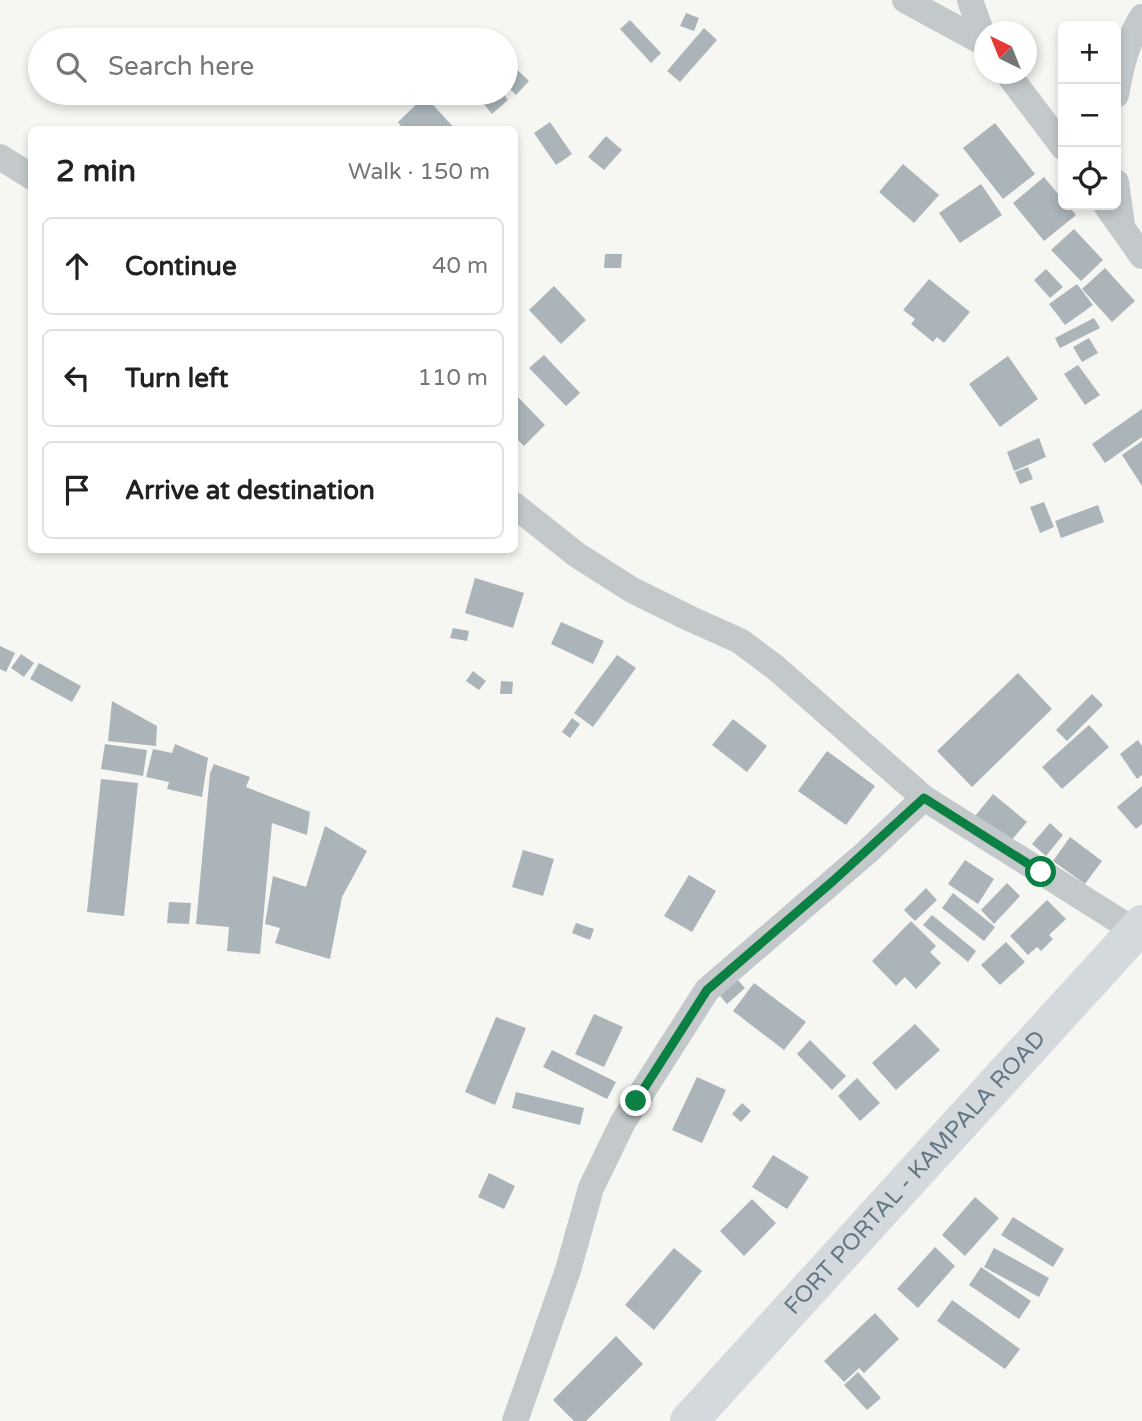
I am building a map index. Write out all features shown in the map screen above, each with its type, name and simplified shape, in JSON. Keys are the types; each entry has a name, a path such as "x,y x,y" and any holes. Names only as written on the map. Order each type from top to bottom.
{"main road":[{"name":"FORT PORTAL - KAMPALA ROAD","path":"689,1421 1138,927"}],"street":[{"path":"905,0 974,35"},
{"path":"970,0 978,21"},
{"path":"1118,84 1124,57 1142,17"},
{"path":"1016,84 1058,140"},
{"path":"0,157 28,174"},
{"path":"1110,210 1142,256"},
{"path":"1120,210 1123,227"},
{"path":"518,508 577,555 632,590 740,641 776,668 924,798 1138,927"},
{"path":"515,1421 568,1270 591,1188 623,1122 707,990 924,798"}],"building":[{"path":"686,13 699,18 694,31 680,26"},
{"path":"630,20 661,53 651,63 620,29"},
{"path":"704,28 717,40 680,82 667,71"},
{"path":"518,71 529,81 518,93"},
{"path":"416,105 433,105 452,126 401,126 398,122"},
{"path":"484,105 502,105 492,114"},
{"path":"550,122 572,154 556,165 534,133"},
{"path":"995,123 1035,174 1003,199 963,148"},
{"path":"606,136 622,150 604,170 588,157"},
{"path":"903,164 939,195 914,223 879,192"},
{"path":"1044,177 1058,194 1058,210 1072,210 1076,215 1044,241 1013,203"},
{"path":"981,184 1002,215 960,243 939,213"},
{"path":"1074,229 1103,260 1081,281 1051,250"},
{"path":"605,254 622,254 621,268 604,268"},
{"path":"1105,268 1135,301 1112,322 1082,289"},
{"path":"1046,269 1063,287 1050,298 1034,280"},
{"path":"929,279 970,312 944,343 937,337 933,342 911,324 915,319 903,310"},
{"path":"1077,284 1093,305 1065,325 1049,304"},
{"path":"554,286 586,320 561,344 529,310"},
{"path":"1094,318 1100,328 1060,348 1055,338"},
{"path":"1089,338 1098,353 1082,362 1073,347"},
{"path":"544,355 580,393 566,406 529,368"},
{"path":"1008,356 1038,399 1000,427 969,384"},
{"path":"1078,365 1100,395 1085,405 1064,374"},
{"path":"518,397 545,425 524,446 518,440"},
{"path":"1142,409 1142,437 1105,463 1092,444"},
{"path":"1039,438 1046,457 1014,471 1007,452"},
{"path":"1142,441 1142,486 1122,455"},
{"path":"1028,467 1033,479 1020,484 1015,472"},
{"path":"1044,502 1054,527 1040,533 1030,507"},
{"path":"1098,505 1104,522 1061,538 1055,521"},
{"path":"475,578 524,593 513,628 465,613"},
{"path":"561,622 604,641 593,664 551,644"},
{"path":"453,628 469,631 467,641 450,638"},
{"path":"0,646 15,653 6,672 0,669"},
{"path":"21,654 34,663 24,677 11,668"},
{"path":"617,655 636,668 593,727 574,713"},
{"path":"39,663 81,686 72,702 30,679"},
{"path":"473,671 486,681 479,690 466,681"},
{"path":"1018,673 1052,709 972,787 937,751"},
{"path":"501,681 513,682 512,694 500,694"},
{"path":"1092,694 1103,705 1067,741 1056,730"},
{"path":"112,701 157,726 156,746 108,741"},
{"path":"572,718 580,724 570,738 562,732"},
{"path":"733,719 767,746 747,772 712,745"},
{"path":"1089,725 1109,747 1062,789 1042,767"},
{"path":"1138,740 1142,746 1142,775 1137,779 1120,754"},
{"path":"105,744 147,750 143,776 101,769"},
{"path":"175,744 208,758 202,797 167,789 169,782 146,777 153,749 172,753"},
{"path":"827,751 875,786 846,825 798,791"},
{"path":"214,764 250,777 246,787 310,812 307,835 272,823 260,954 227,951 229,927 196,924 210,773"},
{"path":"101,779 138,783 124,916 87,912"},
{"path":"1142,786 1142,824 1136,829 1117,807"},
{"path":"993,794 1027,822 1009,843 975,816"},
{"path":"1050,823 1063,835 1046,856 1032,844"},
{"path":"325,826 367,851 342,897 330,959 275,943 280,928 265,924 273,876 306,887"},
{"path":"1070,837 1102,861 1085,884 1053,861"},
{"path":"523,850 554,859 543,896 512,887"},
{"path":"965,860 994,879 978,904 948,884"},
{"path":"689,875 716,891 692,932 664,916"},
{"path":"1007,883 1020,896 994,924 981,910"},
{"path":"926,888 937,900 915,921 904,910"},
{"path":"953,893 995,927 984,941 942,908"},
{"path":"1047,900 1066,919 1049,935 1053,939 1041,951 1037,947 1028,955 1010,936"},
{"path":"169,902 191,903 189,924 167,923"},
{"path":"932,915 976,951 968,962 923,925"},
{"path":"911,921 936,946 930,952 941,963 916,989 905,977 896,986 872,961"},
{"path":"576,923 594,929 590,940 572,933"},
{"path":"1006,942 1025,962 1000,985 981,965"},
{"path":"733,975 745,988 727,1004 716,991"},
{"path":"754,983 806,1022 784,1050 733,1011"},
{"path":"594,1014 623,1027 604,1067 575,1054"},
{"path":"496,1017 526,1028 495,1105 465,1092"},
{"path":"915,1024 940,1050 896,1090 872,1063"},
{"path":"810,1040 846,1076 832,1090 797,1054"},
{"path":"552,1050 616,1082 607,1099 543,1067"},
{"path":"697,1077 726,1090 702,1143 672,1130"},
{"path":"857,1078 880,1103 860,1121 838,1096"},
{"path":"516,1092 584,1108 580,1125 512,1108"},
{"path":"742,1103 751,1111 741,1122 732,1114"},
{"path":"773,1155 809,1177 787,1209 752,1187"},
{"path":"489,1173 515,1186 504,1209 478,1197"},
{"path":"975,1197 999,1218 965,1256 942,1235"},
{"path":"752,1199 776,1223 744,1256 720,1231"},
{"path":"1013,1217 1064,1249 1053,1267 1001,1235"},
{"path":"935,1247 955,1266 918,1308 897,1289"},
{"path":"674,1248 702,1271 654,1330 625,1305"},
{"path":"994,1248 1049,1278 1039,1297 984,1267"},
{"path":"981,1267 1031,1301 1019,1319 969,1285"},
{"path":"952,1300 1020,1349 1005,1369 937,1321"},
{"path":"875,1313 899,1339 864,1373 859,1368 844,1382 824,1361"},
{"path":"616,1336 643,1364 586,1421 574,1421 553,1400"},
{"path":"858,1372 881,1398 867,1410 844,1385"}],"route":[{"path":"636,1101 707,990 867,852 924,798 1041,872"}]}
